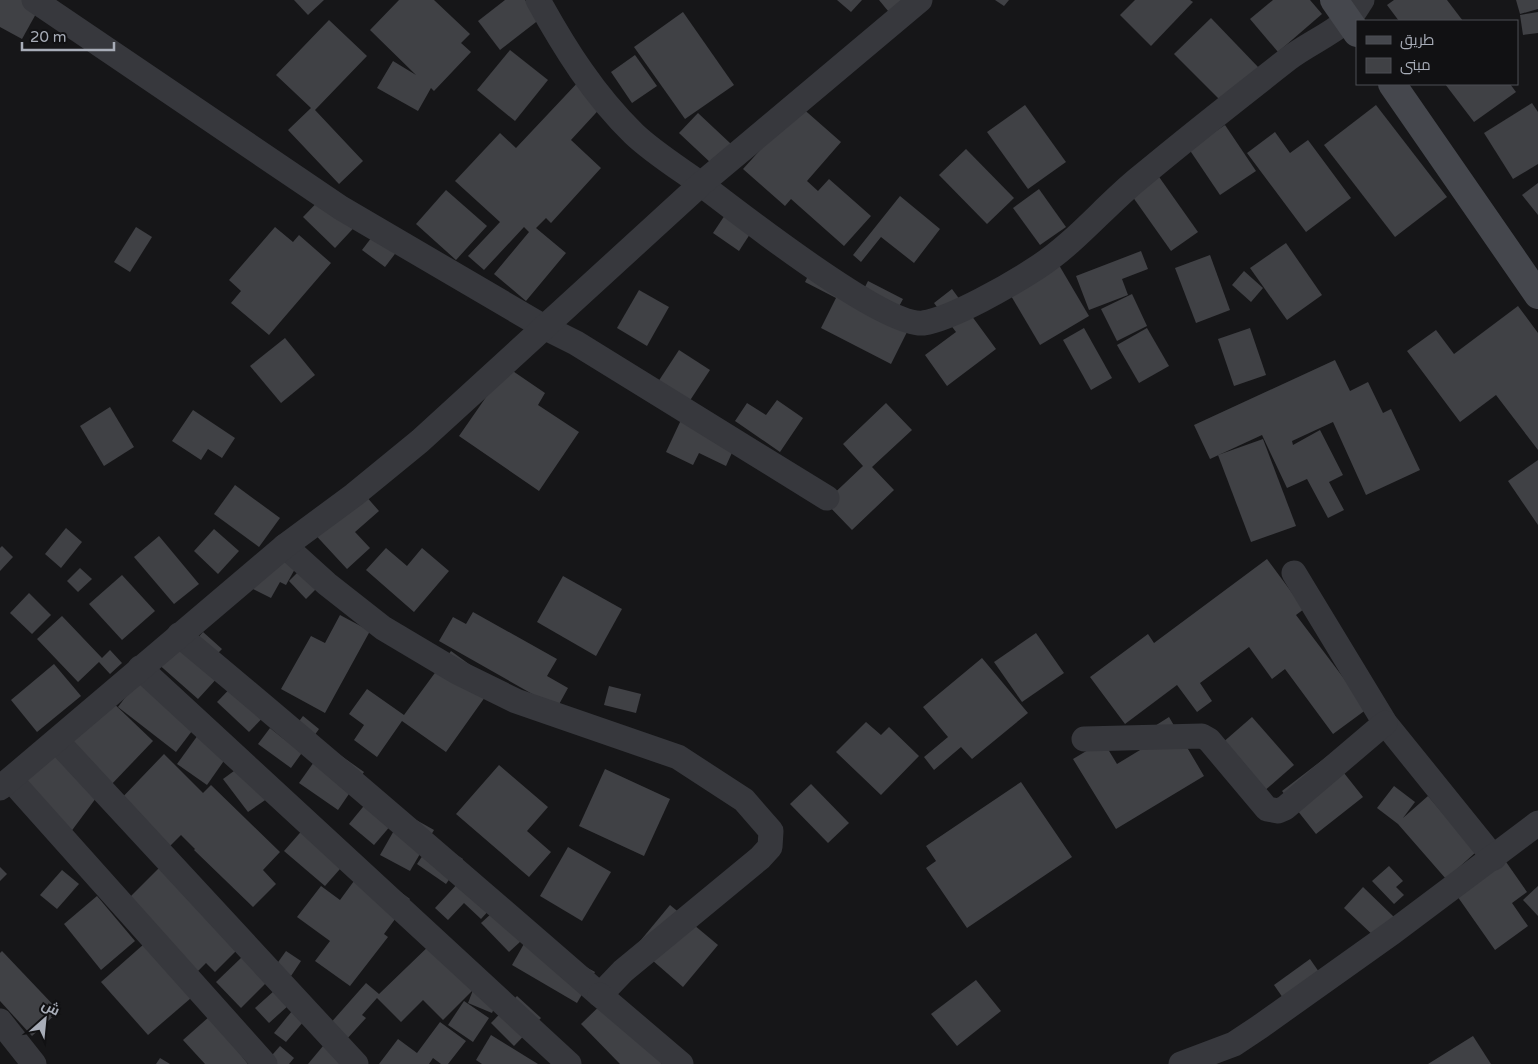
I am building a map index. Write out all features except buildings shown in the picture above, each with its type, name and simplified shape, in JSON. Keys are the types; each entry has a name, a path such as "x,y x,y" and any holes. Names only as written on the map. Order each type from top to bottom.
{"main road":[{"path":"1393,85 1538,295"}],"street":[{"path":"34,0 341,208 544,327 576,343 827,498"},
{"path":"538,0 560,39 592,88 635,136 779,244 852,292 889,313 921,323 941,317 988,296 1040,266 1084,229 1136,180 1350,13"},
{"path":"265,1064 5,784 179,634 285,546 354,495 420,441 701,184 920,0"},
{"path":"285,546 334,590 383,628 457,672 516,701 678,758 744,800 771,831 770,847 760,858 623,971 600,995"},
{"path":"1294,573 1385,723 1494,858"},
{"path":"179,634 326,756 682,1064"},
{"path":"140,668 569,1064"},
{"path":"1084,738 1202,736 1209,740 1267,809 1278,811 1285,808 1385,723"},
{"path":"57,741 356,1064"},
{"path":"1181,1064 1234,1044 1537,827"},
{"path":"0,1021 34,1064"}]}
